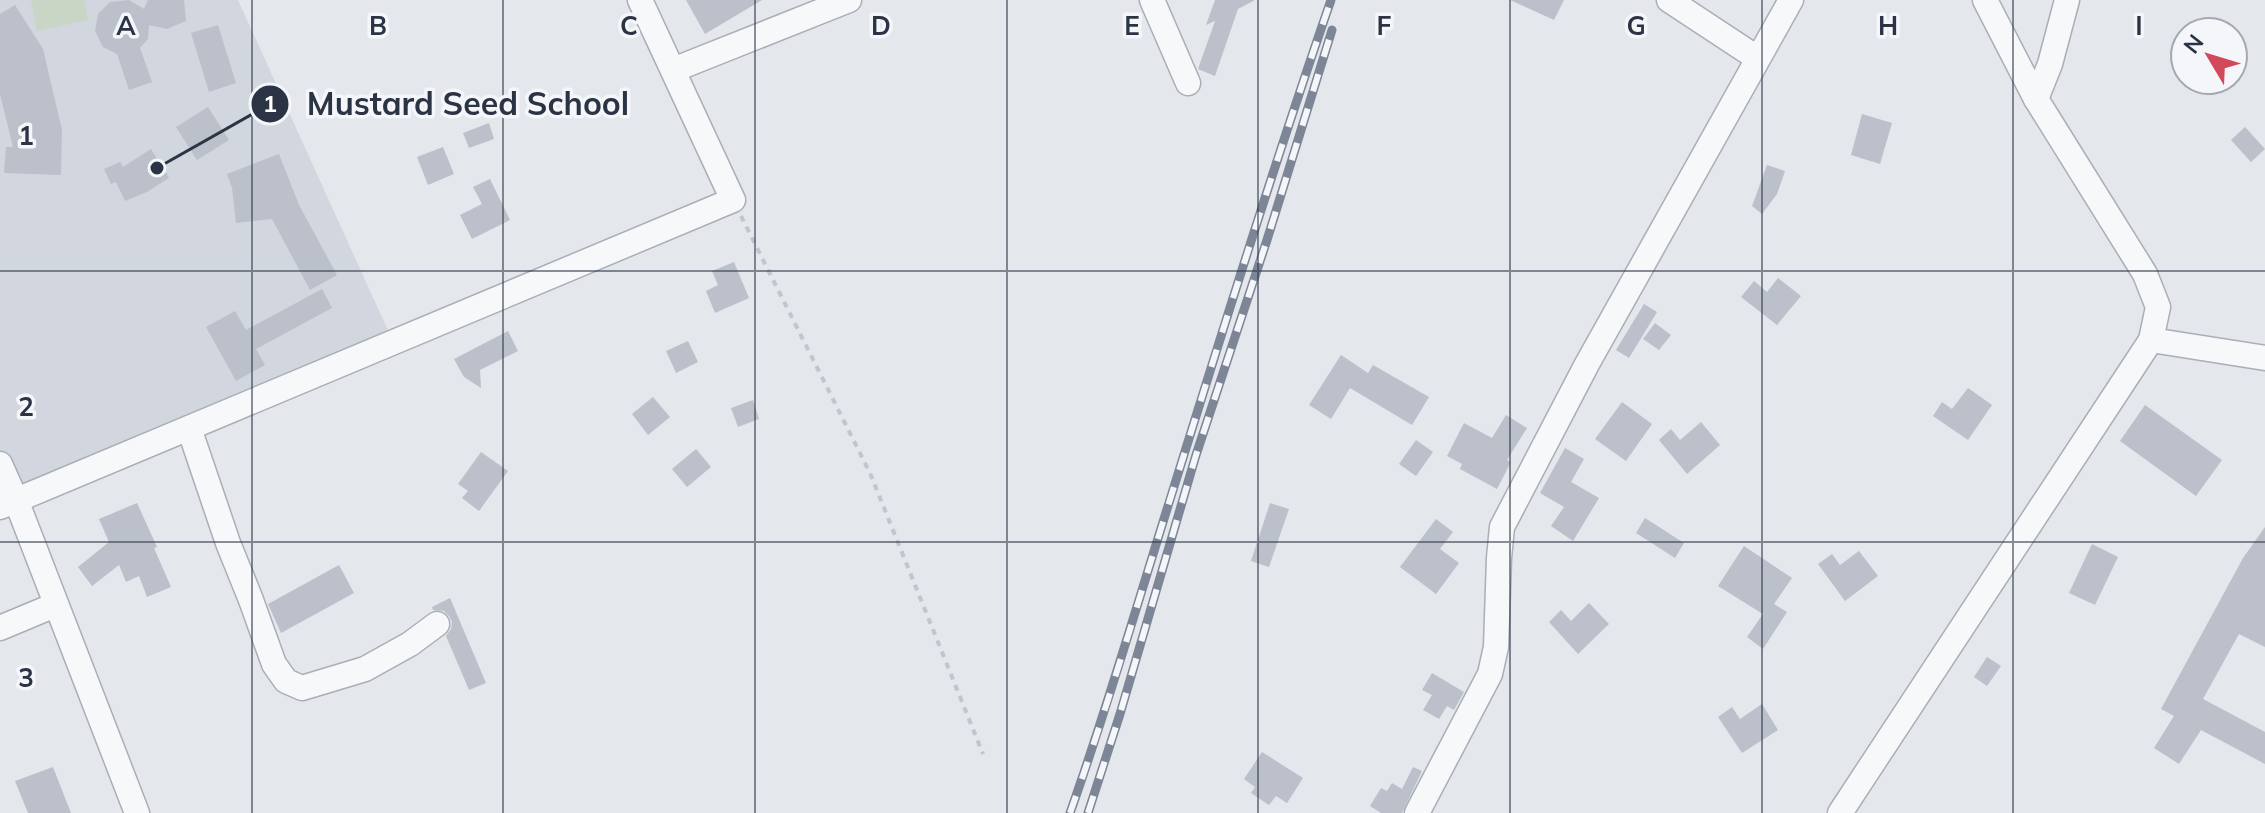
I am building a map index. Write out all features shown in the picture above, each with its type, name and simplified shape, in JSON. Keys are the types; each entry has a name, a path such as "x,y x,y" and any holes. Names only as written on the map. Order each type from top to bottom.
{"street":[{"path":"8,504 733,200 640,0"},
{"path":"673,70 849,0"},
{"path":"1152,0 1188,83"},
{"path":"1669,0 1757,58"},
{"path":"1417,813 1490,674 1496,647 1502,527 1587,364 1791,0"},
{"path":"1840,813 2151,340 2158,307 2145,274 2036,99 1985,0"},
{"path":"2036,99 2050,64 2067,0"},
{"path":"2151,340 2265,358"},
{"path":"189,428 274,664 286,681 302,688 365,669 410,644 437,624"},
{"path":"0,464 8,504 55,605 137,813"},
{"path":"0,628 55,605"}],"path":[{"path":"733,200 870,473 983,754"}],"shaded area":[{"path":"0,0 238,0 390,335 0,497"}],"green space":[{"path":"31,0 84,0 88,20 37,31"}],"building":[{"path":"129,0 144,9 148,0 184,0 186,21 167,29 149,25 148,39 140,48 152,82 129,90 117,54 103,47 95,31 98,14 110,2"},
{"path":"686,0 762,0 705,34"},
{"path":"1215,0 1255,0 1238,9 1215,76 1198,69 1215,21 1206,25"},
{"path":"1510,0 1564,0 1554,20"},
{"path":"15,5 43,49 62,130 61,175 4,173 6,147 13,147 0,94 0,14"},
{"path":"218,25 236,83 209,92 191,33"},
{"path":"208,107 229,140 197,160 176,127"},
{"path":"1862,114 1892,123 1880,164 1851,155"},
{"path":"489,123 494,139 469,148 463,133"},
{"path":"2245,127 2265,149 2251,162 2231,140"},
{"path":"443,147 454,174 428,185 417,157"},
{"path":"151,149 169,178 125,201 116,182 111,184 104,169 120,162 123,167"},
{"path":"279,154 299,205 337,275 310,290 272,219 236,223 227,174"},
{"path":"1767,165 1785,171 1777,194 1762,214 1752,206"},
{"path":"490,179 510,220 472,239 460,215 482,204 473,187"},
{"path":"734,262 749,298 715,313 706,291 718,285 712,271"},
{"path":"1778,278 1801,296 1777,325 1741,297 1754,281 1767,292"},
{"path":"322,289 332,308 256,349 265,365 236,381 206,327 235,311 246,330"},
{"path":"1644,304 1657,312 1629,358 1616,350"},
{"path":"1655,323 1671,335 1659,350 1643,339"},
{"path":"508,331 518,351 480,370 481,388 464,377 454,359"},
{"path":"688,341 698,362 676,373 666,351"},
{"path":"1341,355 1368,373 1373,365 1429,397 1412,425 1350,388 1331,419 1309,405"},
{"path":"1968,388 1992,405 1968,440 1933,416 1942,402 1952,409"},
{"path":"653,397 670,417 648,435 632,414"},
{"path":"753,400 759,419 738,427 731,408"},
{"path":"1622,402 1652,424 1626,461 1595,439"},
{"path":"2145,405 2222,460 2196,496 2120,441"},
{"path":"1506,415 1527,428 1507,460 1511,462 1497,489 1460,469 1462,464 1447,456 1464,423 1492,438"},
{"path":"1701,422 1720,445 1687,474 1659,440 1671,429 1680,440"},
{"path":"1416,440 1433,452 1416,476 1399,464"},
{"path":"1565,448 1584,459 1571,482 1599,498 1573,541 1551,526 1564,507 1540,493"},
{"path":"696,449 711,467 687,487 672,469"},
{"path":"481,452 508,471 479,511 462,498 468,491 458,484"},
{"path":"137,503 171,587 147,597 139,576 126,582 119,565 92,586 78,567 109,542 99,519"},
{"path":"1270,503 1289,509 1269,567 1251,561"},
{"path":"1645,518 1684,543 1675,558 1636,533"},
{"path":"1436,519 1453,532 1440,549 1459,563 1436,594 1400,567"},
{"path":"2265,527 2265,647 2239,634 2203,699 2265,732 2265,764 2201,730 2179,764 2154,748 2174,716 2161,709 2243,558"},
{"path":"2092,544 2118,557 2095,605 2069,593"},
{"path":"1744,546 1792,578 1774,604 1787,612 1763,649 1747,637 1763,614 1718,586"},
{"path":"1859,551 1878,576 1845,601 1818,564 1832,554 1840,565"},
{"path":"339,565 354,593 281,633 268,604"},
{"path":"450,598 486,683 469,690 446,636 452,622 444,611 433,610 432,607"},
{"path":"1589,603 1609,624 1578,654 1549,622 1561,610 1571,621"},
{"path":"1987,657 2001,666 1987,686 1974,677"},
{"path":"1432,673 1464,692 1454,710 1447,706 1439,719 1423,710 1432,695 1422,690"},
{"path":"1762,704 1778,730 1742,753 1718,717 1732,707 1740,719"},
{"path":"1262,752 1303,778 1287,803 1276,796 1269,805 1251,793 1255,787 1244,779"},
{"path":"53,767 71,813 28,813 15,781"},
{"path":"1413,767 1422,771 1402,813 1381,813 1370,806 1381,788 1387,791 1392,783 1402,789"}],"railway":[{"path":"1070,813 1250,244 1331,0"},
{"path":"1088,813 1196,455 1332,30"}],"place":[{"name":"Mustard Seed School","path":"157,168"}]}
